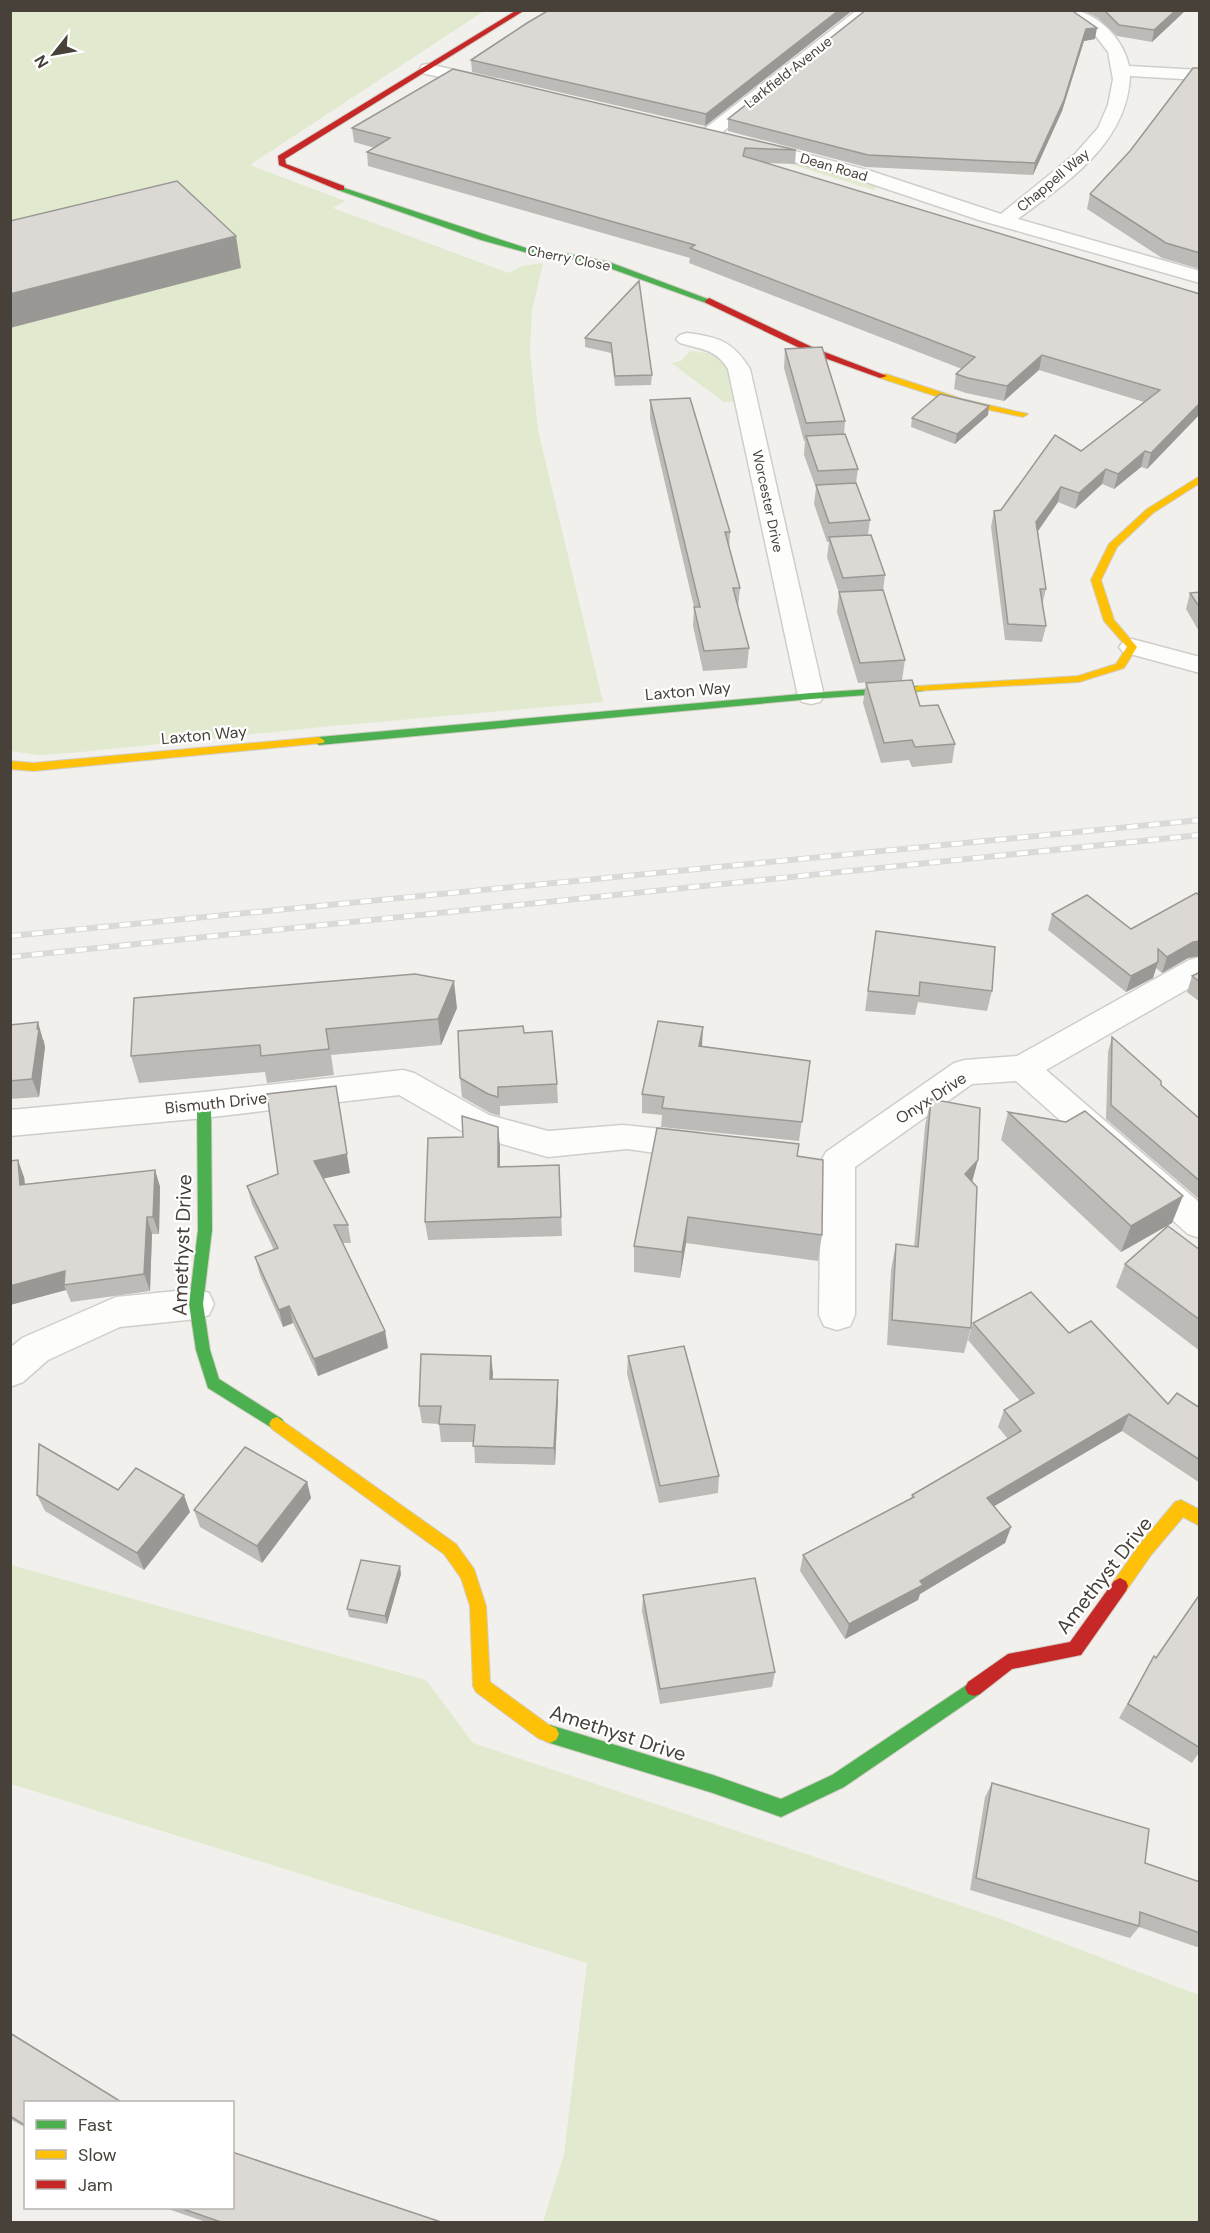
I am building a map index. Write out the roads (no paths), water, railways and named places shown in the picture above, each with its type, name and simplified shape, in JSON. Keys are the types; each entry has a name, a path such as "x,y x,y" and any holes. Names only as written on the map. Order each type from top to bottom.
{"street":[{"path":"428,69 522,10"},
{"name":"Larkfield Avenue","path":"709,134 868,10"},
{"path":"1063,10 1092,24 1106,36 1118,52 1123,71 1199,75"},
{"path":"428,69 509,87"},
{"name":"Cherry Close","path":"428,69 280,158 283,165 363,197 484,238 528,251 569,256 606,264 655,280 705,299 812,350 842,361 960,401 1023,414"},
{"name":"Chappell Way","path":"1004,221 1086,154 1106,131 1117,104 1123,71"},
{"name":"Dean Road","path":"687,129 864,175 1004,221 1200,277"},
{"name":"Worcester Drive","path":"687,339 711,342 731,354 740,369 810,696"},
{"path":"1200,479 1150,511 1113,546 1096,580 1109,621 1132,647 1200,664"},
{"name":"Laxton Way","path":"10,765 33,767 73,764 810,696 1079,679 1120,666 1132,647"},
{"name":"Onyx Drive","path":"838,1161 965,1072 1023,1068 1200,968"},
{"path":"1023,1068 1200,1224"},
{"name":"Bismuth Drive","path":"10,1123 204,1105 403,1082 479,1125 548,1143 629,1138 725,1149"},
{"name":"Amethyst Drive","path":"204,1105 205,1230 196,1304 202,1350 213,1383 282,1428 450,1549 468,1574 477,1606 482,1686 544,1732 713,1784 781,1808 838,1781 938,1714 1008,1662 1076,1649 1145,1550 1181,1507 1200,1519"},
{"path":"804,1158 838,1161 837,1315"},
{"path":"10,1371 35,1349 116,1312 196,1304"}],"railway":[{"path":"10,936 1200,820"},
{"path":"10,957 1200,835"}]}
